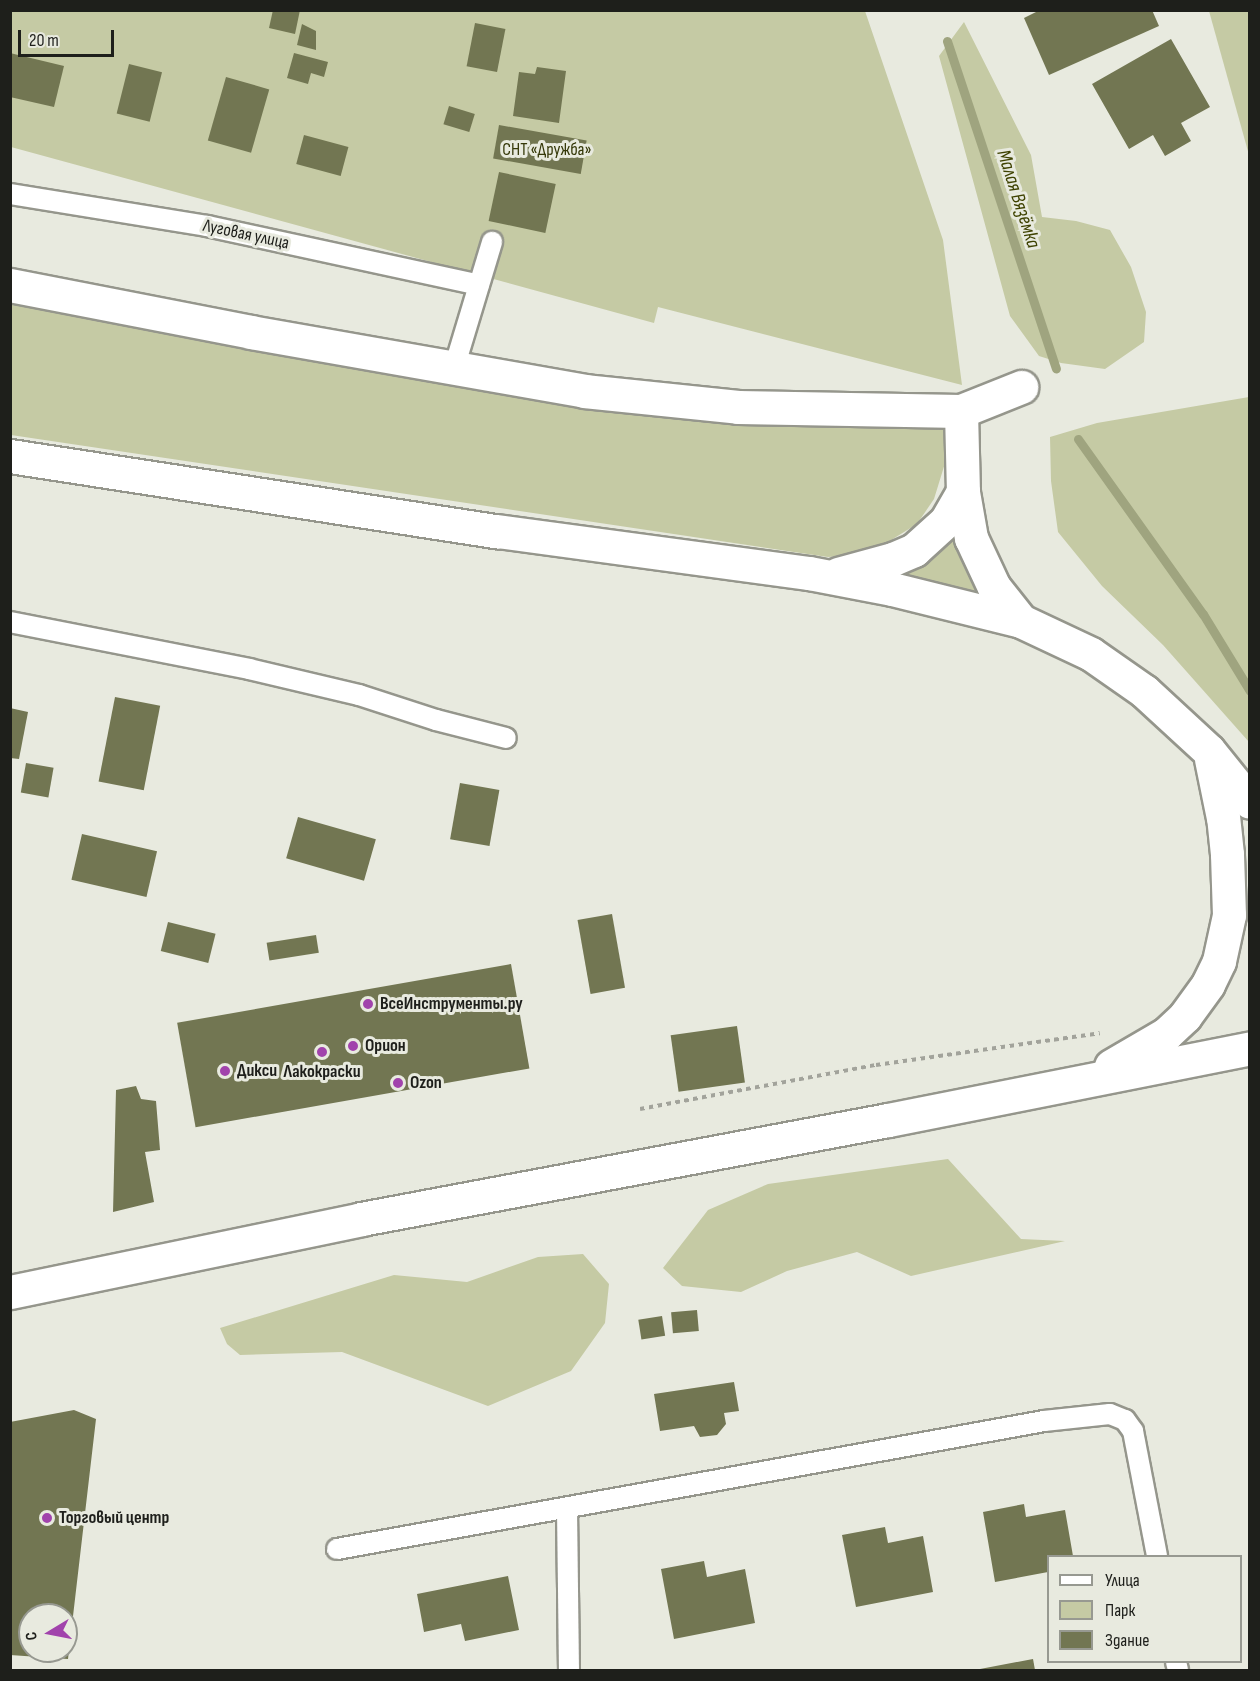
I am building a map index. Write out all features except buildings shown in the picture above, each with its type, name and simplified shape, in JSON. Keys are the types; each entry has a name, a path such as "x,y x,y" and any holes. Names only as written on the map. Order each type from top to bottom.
{"street":[{"path":"10,285 584,391 727,406 961,411 1021,387"},
{"path":"961,411 966,518 978,555 994,587 1021,621"},
{"path":"10,456 497,531 830,576 942,600 1021,621 1091,654 1118,671 1209,752 1250,802"},
{"path":"830,576 893,559 914,550 946,521 963,492"},
{"path":"1084,1081 1166,1034 1185,1016 1208,984 1219,961 1229,915 1227,854 1222,808 1209,752"},
{"path":"10,1292 361,1220 1250,1048"}],"lane":[{"name":"Луговая улица","path":"10,194 207,226 480,285"},
{"path":"454,368 492,242"},
{"path":"10,622 249,669 359,695 436,720 506,738"},
{"path":"337,1550 1044,1421 1110,1414 1125,1420 1133,1431 1156,1555"},
{"path":"567,1508 569,1671"}],"path":[{"path":"640,1109 876,1065 1112,1031"}],"green space":[{"name":"СНТ «Дружба»","path":"10,11 865,11 943,240 962,385 658,307 654,323 11,147"},
{"path":"1209,11 1249,11 1249,155"},
{"path":"964,22 1031,155 1042,217 1076,221 1110,230 1131,267 1146,312 1144,342 1105,369 1061,363 1039,356 1010,316 939,56"},
{"path":"10,267 443,351 442,357 10,273"},
{"path":"10,293 458,378 948,417 946,460 934,499 917,524 883,545 842,556 828,557 11,435"},
{"path":"1250,397 1249,742 1163,645 1102,586 1058,532 1051,481 1050,437 1097,423"},
{"path":"951,529 1001,609 888,570"},
{"path":"948,1159 1021,1239 1065,1241 911,1276 857,1252 787,1271 741,1292 682,1286 663,1268 708,1210 768,1184"},
{"path":"583,1254 609,1284 605,1323 571,1371 488,1406 342,1352 240,1355 227,1344 220,1328 394,1275 467,1282 538,1257"}],"waterway":[{"name":"Малая Вязёмка","path":"947,41 1056,368"},
{"name":"Малая Вязёмка","path":"1078,439 1203,614 1250,691"}],"place":[{"name":"ВсеИнструменты.ру","path":"368,1004"},
{"name":"Орион","path":"353,1046"},
{"name":"Лакокраски","path":"322,1052"},
{"name":"Дикси","path":"225,1071"},
{"name":"Ozon","path":"398,1083"},
{"name":"Торговый центр","path":"47,1518"}]}
